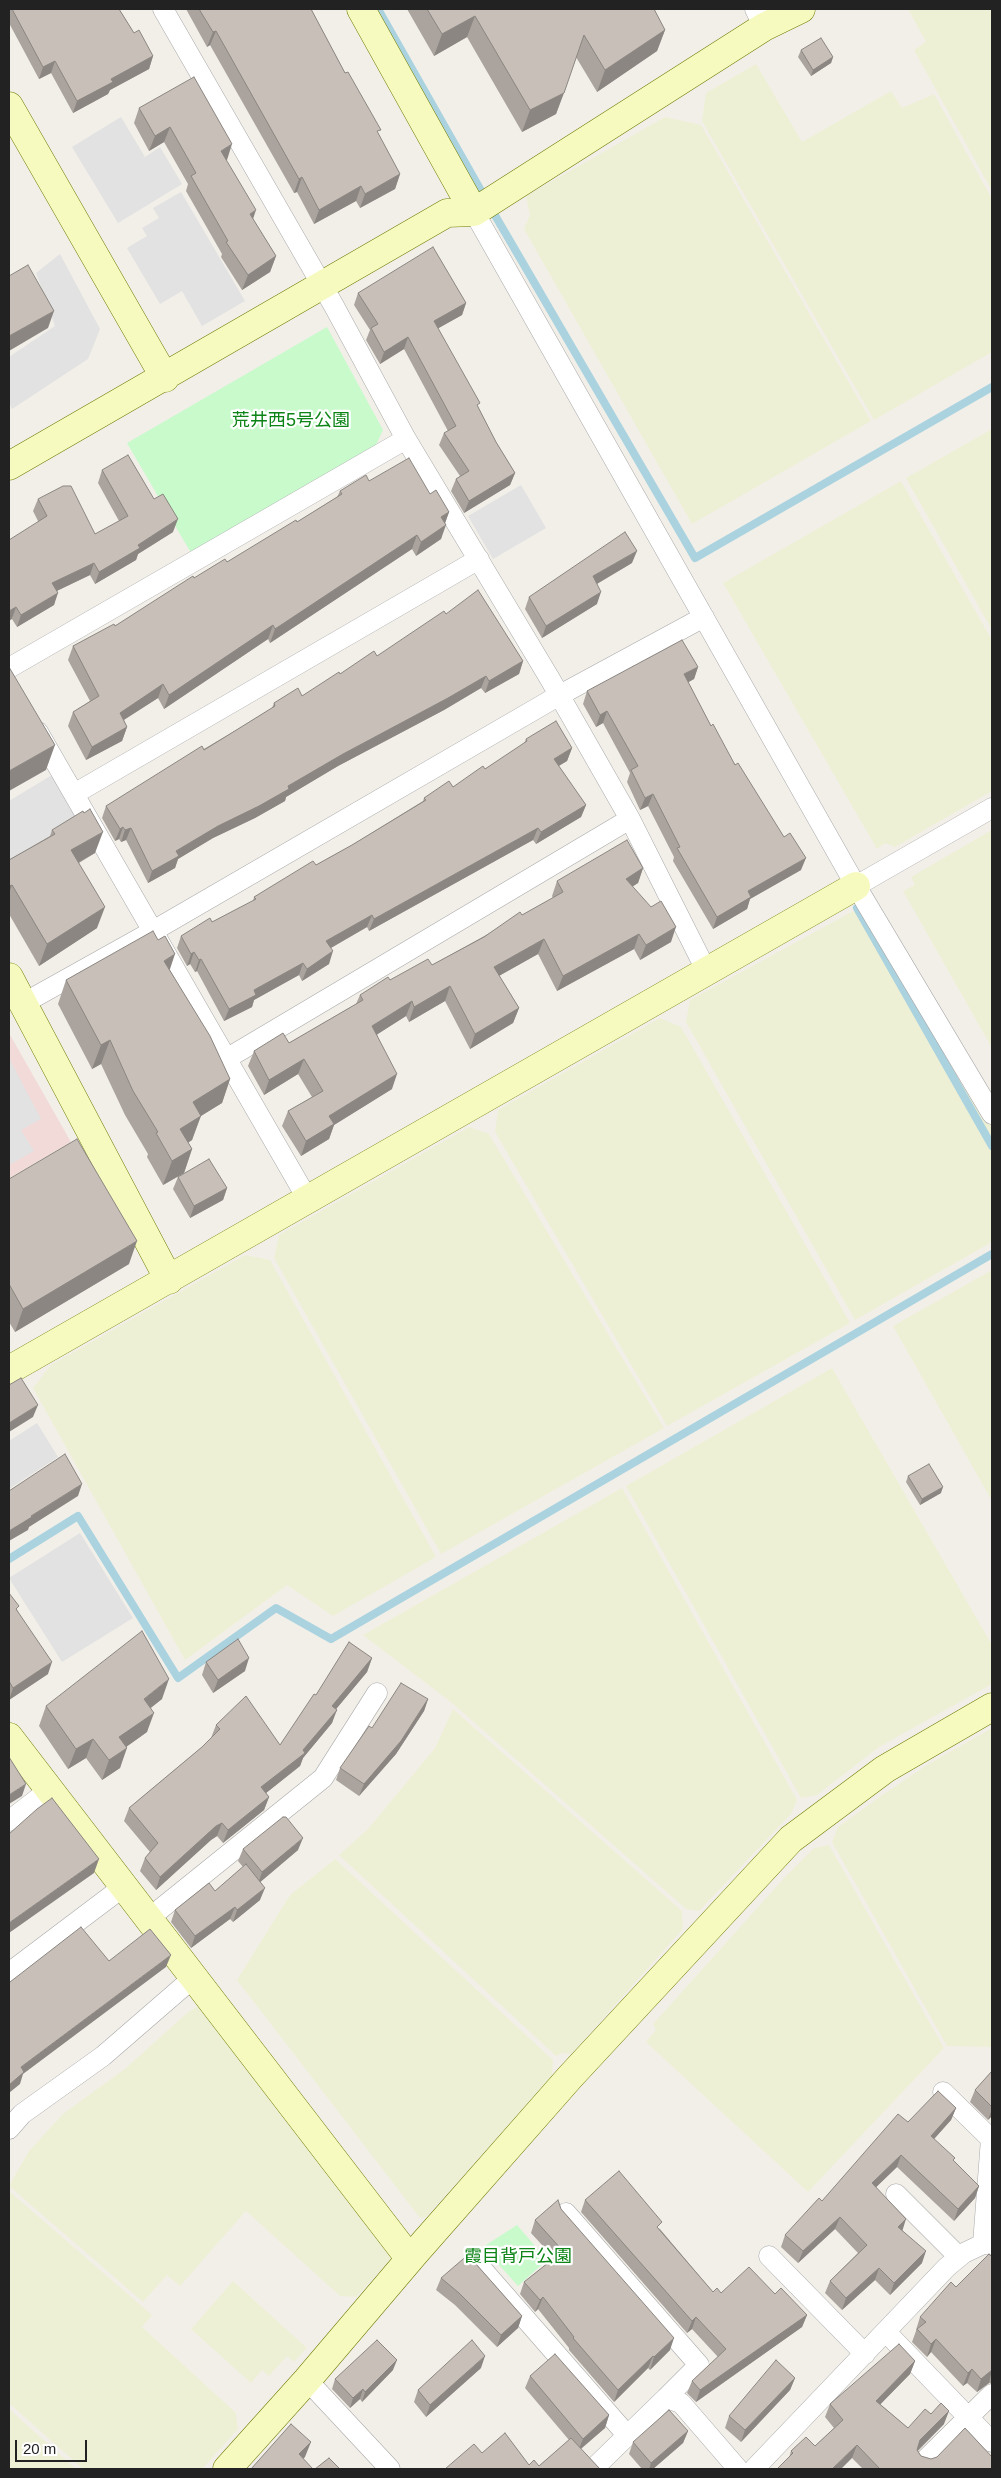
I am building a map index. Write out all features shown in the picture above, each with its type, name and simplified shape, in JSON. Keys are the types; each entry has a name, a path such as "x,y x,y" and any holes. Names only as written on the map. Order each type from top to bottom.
{"street":[{"path":"163,9 406,439 479,558 630,819 708,972"},
{"path":"361,9 484,206 704,617 856,886 992,1114"},
{"path":"9,465 164,378 447,213 484,206 759,18 801,9"},
{"path":"9,106 164,378"},
{"path":"9,668 406,439"},
{"path":"74,794 479,558"},
{"path":"24,1003 153,931 558,696 704,617"},
{"path":"28,713 308,1200"},
{"path":"9,1370 170,1280 992,808"},
{"path":"226,1059 630,819"},
{"path":"9,977 170,1280"},
{"path":"148,1920 323,1778 377,1693"},
{"path":"228,2469 570,2077 791,1839 885,1768 992,1708"},
{"path":"9,1737 410,2259"},
{"path":"9,1820 49,1790"},
{"path":"9,1973 123,1887"},
{"path":"9,2129 22,2114 103,2056 193,1978"},
{"path":"761,2467 864,2354 959,2257 988,2244 991,2139 943,2092"},
{"path":"896,2194 959,2257"},
{"path":"566,2213 699,2365 596,2466"},
{"path":"769,2256 864,2354"},
{"path":"481,2268 627,2435"},
{"path":"886,2332 992,2442"},
{"path":"307,2380 390,2469"},
{"path":"924,2461 992,2394"},
{"path":"666,2398 680,2403 738,2469"}],"shaded area":[{"path":"121,117 145,157 160,147 182,184 118,223 72,147"},
{"path":"181,192 245,301 202,326 182,291 160,304 127,248 147,236 142,228 159,218 153,208"},
{"path":"60,254 100,329 88,359 12,409 9,402 9,357 55,326 36,273"},
{"path":"521,485 546,528 493,559 468,516"},
{"path":"52,775 81,823 9,866 9,801"},
{"path":"9,1033 71,1142 9,1178"},
{"path":"9,1058 41,1119 21,1130 34,1151 9,1165"},
{"path":"37,1423 58,1457 9,1489 9,1441"},
{"path":"80,1533 133,1618 62,1662 9,1578"}],"green space":[{"path":"908,9 992,9 992,191 914,50 926,42"},
{"path":"756,64 802,142 891,91 902,108 934,94 992,199 992,352 874,420 702,121 706,93"},
{"path":"665,117 701,125 871,421 692,524 524,229 530,215 526,196"},
{"name":"荒井西5号公園","path":"327,327 383,430 375,447 191,553 127,443"},
{"path":"992,429 992,630 906,478"},
{"path":"901,481 992,640 992,791 895,847 885,843 877,849 723,583"},
{"path":"992,830 992,1048 903,891 915,885 911,877"},
{"path":"859,908 992,1119 992,1242 855,1320 686,1022 690,1000"},
{"path":"660,1018 681,1027 850,1323 667,1426 495,1132 498,1110"},
{"path":"469,1127 489,1134 664,1428 441,1554 274,1258 279,1235"},
{"path":"245,1255 270,1260 436,1557 333,1616 287,1585 185,1660 33,1388 51,1365"},
{"path":"992,1270 992,1501 893,1326"},
{"path":"832,1368 992,1645 992,1684 879,1747 817,1795 801,1798 626,1486"},
{"path":"622,1488 797,1800 791,1814 699,1911 686,1909 452,1703 363,1635"},
{"path":"453,1709 682,1911 683,1929 571,2054 563,2053 556,2056 339,1855 368,1829 435,1748"},
{"path":"992,1728 992,2047 947,2046 832,1842 838,1827 881,1796 927,1765"},
{"path":"829,1845 944,2048 808,2192 646,2042 656,2030 653,2024 785,1877 814,1848"},
{"path":"335,1859 553,2060 552,2076 426,2217 420,2218 237,1980 290,1895"},
{"path":"211,1998 396,2242 391,2259 356,2297 340,2296 246,2211 180,2286 167,2275 143,2302 9,2186 29,2151 63,2114 126,2068 187,2013"},
{"path":"9,2191 152,2315 142,2327 236,2413 238,2429 202,2469 83,2469 9,2403"},
{"name":"霞目背戸公園","path":"517,2225 547,2260 518,2286 483,2247"},
{"path":"233,2281 307,2348 294,2362 287,2356 269,2376 262,2370 251,2383 191,2329"},
{"path":"9,2409 76,2469 9,2469"}],"building":[{"path":"12,9 119,9 134,33 139,30 153,56 111,79 113,82 77,101 55,61 43,67"},
{"path":"199,9 311,9 345,73 348,72 381,130 377,131 400,174 365,194 361,186 319,210 302,177 299,179 216,31 213,32"},
{"path":"427,9 654,9 665,30 605,70 584,35 564,93 530,110 475,16 442,34"},
{"path":"821,38 833,57 813,70 801,50"},
{"path":"194,77 232,144 221,151 256,210 250,214 276,256 248,275 226,242 228,241 191,176 196,173 170,127 155,136 139,108"},
{"path":"433,247 466,303 434,321 480,403 477,405 496,442 515,473 469,501 456,479 469,471 444,433 456,426 408,337 384,352 371,328 378,324 358,293"},
{"path":"28,265 54,311 9,336 9,276"},
{"path":"128,455 154,499 163,494 178,519 138,545 140,548 99,572 94,563 52,583 58,593 21,615 16,607 9,611 9,540 47,516 38,499 63,486 71,486 95,534 128,516 102,470"},
{"path":"409,458 430,494 436,490 449,512 441,517 446,525 421,542 417,535 275,629 273,625 169,695 163,684 120,713 127,727 92,747 73,712 99,696 73,646 114,624 115,626 193,576 194,578 225,559 227,562 296,520 297,522 342,494 340,491 366,475 369,481"},
{"path":"625,532 637,551 593,576 601,592 546,626 529,597"},
{"path":"478,590 523,661 489,681 486,676 343,754 288,786 289,789 218,826 176,851 179,856 152,871 131,828 125,830 123,827 120,829 106,806 202,746 204,750 275,706 274,703 298,688 302,696 374,651 377,656 444,611 446,614"},
{"path":"682,640 698,667 684,674 711,726 713,724 735,765 738,763 784,837 790,833 806,858 748,891 751,897 717,917 677,848 680,847 653,794 645,798 631,770 638,766 607,711 600,715 587,691"},
{"path":"9,667 55,745 9,771"},
{"path":"556,721 572,748 554,759 586,805 541,832 538,828 374,919 372,915 326,941 333,951 307,969 303,963 254,990 256,995 229,1009 201,959 199,960 194,952 191,954 181,936 210,918 212,922 256,899 254,897 313,861 316,865 352,845 426,800 424,798 449,781 453,787 483,766 485,769 527,741 526,739"},
{"path":"90,809 103,832 71,850 105,907 47,944 12,885 9,886 9,860 55,834 52,830 83,811 84,813"},
{"path":"627,840 643,868 626,879 651,907 661,901 676,927 646,945 639,934 563,976 544,939 494,967 519,1008 475,1034 450,986 414,1007 412,1001 372,1026 397,1074 329,1116 334,1124 306,1141 288,1111 323,1091 304,1059 269,1080 254,1051 283,1033 289,1043 363,1000 360,995 388,977 390,980 428,959 432,965 484,937 520,912 522,915 563,892 557,881"},
{"path":"153,931 158,940 165,936 175,954 164,961 210,1036 230,1079 193,1102 201,1116 180,1129 192,1149 172,1161 156,1133 158,1132 133,1091 110,1040 101,1045 66,980"},
{"path":"77,1139 137,1241 23,1309 9,1284 9,1179"},
{"path":"209,1159 227,1188 194,1206 178,1177"},
{"path":"21,1378 38,1405 9,1423 9,1385"},
{"path":"65,1454 82,1484 9,1531 9,1491"},
{"path":"929,1464 943,1487 922,1499 908,1476"},
{"path":"9,1593 19,1606 16,1609 52,1662 13,1688 9,1681"},
{"path":"142,1631 169,1679 144,1699 154,1713 119,1737 127,1748 109,1760 93,1739 76,1749 46,1706"},
{"path":"238,1639 249,1658 218,1680 206,1662"},
{"path":"349,1642 372,1658 332,1706 337,1710 303,1750 305,1753 261,1787 269,1797 228,1830 222,1823 216,1826 160,1877 145,1858 158,1843 129,1808 202,1747 220,1729 216,1725 246,1696 280,1745 314,1694 316,1695"},
{"path":"401,1683 428,1699 401,1741 364,1784 340,1768 369,1726 372,1728"},
{"path":"9,1757 26,1784 9,1795"},
{"path":"52,1798 99,1859 9,1923 9,1834"},
{"path":"283,1817 286,1817 303,1838 262,1872 243,1849"},
{"path":"246,1864 265,1888 237,1910 235,1907 195,1936 175,1910 209,1883 215,1891"},
{"path":"81,1927 109,1961 150,1929 171,1955 21,2067 24,2072 9,2085 9,1980 10,1982"},
{"path":"992,2071 992,2107 975,2090"},
{"path":"938,2091 956,2108 931,2136 955,2158 953,2160 979,2186 958,2209 901,2155 872,2183 906,2219 898,2227 926,2251 894,2283 879,2268 846,2298 830,2281 867,2245 840,2217 803,2251 785,2235 819,2198 822,2201 898,2114 908,2122"},
{"path":"619,2171 662,2222 657,2227 713,2292 717,2288 721,2293 749,2267 775,2294 781,2288 807,2315 700,2390 692,2381 726,2349 696,2317 692,2321 585,2200"},
{"path":"558,2200 561,2209 674,2338 618,2390 573,2338 543,2297 540,2300 524,2282 563,2251 535,2220"},
{"path":"470,2253 476,2264 522,2316 501,2335 459,2293 441,2278"},
{"path":"989,2254 992,2257 992,2370 981,2379 972,2369 968,2373 936,2339 931,2344 917,2329 926,2322 920,2317 951,2282 956,2287"},
{"path":"377,2340 397,2360 365,2392 363,2389 353,2398 335,2379"},
{"path":"472,2340 485,2356 430,2405 418,2390"},
{"path":"899,2344 915,2361 876,2401 908,2428 925,2409 931,2414 941,2403 949,2411 920,2440 917,2450 921,2456 931,2459 937,2457 965,2428 992,2457 992,2469 880,2469 857,2445 832,2469 777,2469 793,2453 791,2451 806,2437 815,2446 843,2420 830,2404"},
{"path":"555,2354 609,2415 583,2439 530,2376"},
{"path":"776,2360 795,2378 745,2430 729,2416"},
{"path":"669,2410 688,2431 651,2463 633,2442"},
{"path":"291,2424 311,2442 299,2454 313,2469 251,2469"},
{"path":"505,2433 529,2465 534,2460 539,2466 571,2438 600,2469 445,2469 474,2444 482,2453"},
{"path":"329,2458 340,2469 315,2469"}],"waterway":[{"path":"378,9 496,217 695,558 992,387"},
{"path":"857,908 992,1146"},
{"path":"9,1559 78,1516 178,1678 276,1608 331,1639 992,1254"}]}
